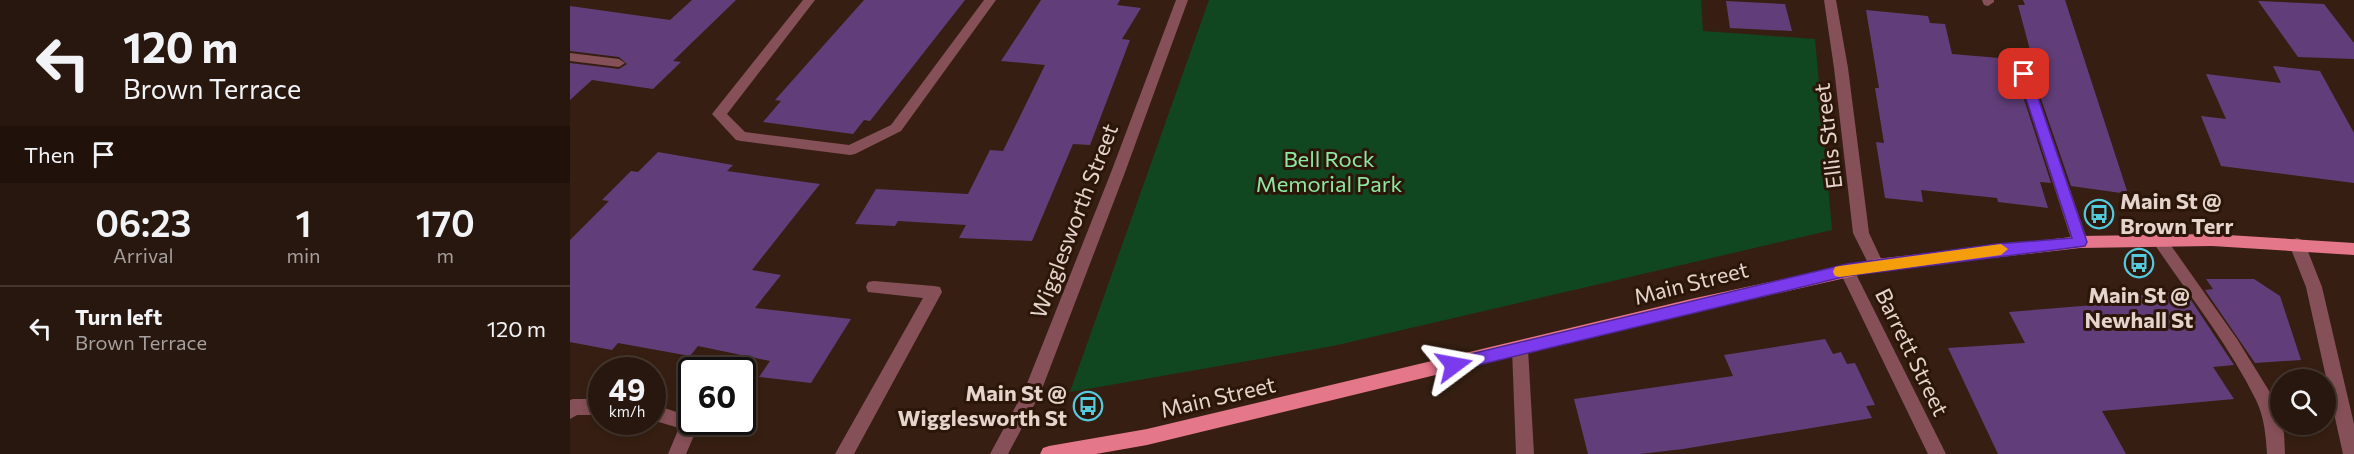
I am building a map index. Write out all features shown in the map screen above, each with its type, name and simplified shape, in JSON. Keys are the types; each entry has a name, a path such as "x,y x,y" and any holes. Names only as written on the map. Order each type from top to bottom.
{"main road":[{"name":"Main Street","path":"1049,454 1147,437 1876,265 2080,242 2212,240 2354,249"}],"street":[{"path":"809,0 719,114 741,136 850,150 896,128 990,0"},
{"name":"Wigglesworth Street","path":"999,454 1031,394 1117,175 1182,0"},
{"name":"Ellis Street","path":"1830,0 1841,68 1861,233 1876,265"},
{"path":"2017,53 2080,242"},
{"path":"570,57 619,63"},
{"path":"2160,241 2231,344 2265,399 2275,433 2276,454"},
{"path":"2297,244 2314,287 2352,454"},
{"name":"Barrett Street","path":"1847,270 1937,454"},
{"path":"844,454 934,292 874,287"},
{"path":"1520,349 1525,454"},
{"path":"570,411 573,406 588,407"},
{"path":"666,416 690,424 677,454"}],"green space":[{"name":"Bell Rock Memorial Park","path":"1209,0 1701,0 1703,31 1815,39 1832,230 1333,346 1070,392"}],"building":[{"path":"692,0 736,0 673,61 681,62 653,89 592,80 570,100 570,63 619,69 627,64 619,57 570,51 570,6 670,20"},
{"path":"864,0 965,0 870,121 864,120 853,134 763,122 781,101 775,100"},
{"path":"1041,0 1120,0 1117,5 1141,8 1122,39 1130,40 1090,145 1073,144 1032,241 959,238 966,225 898,221 895,226 855,224 876,189 968,194 990,150 1003,151 1045,65 1001,61"},
{"path":"2023,0 2065,0 2128,194 2071,186 2028,61 2031,61 2029,53 2031,54 2018,5 2025,5"},
{"path":"1726,1 1785,4 1792,31 1730,28"},
{"path":"2258,1 2324,4 2354,43 2354,59 2298,57"},
{"path":"1866,10 1928,16 1930,23 1945,24 1952,54 2011,59 2051,183 2040,182 2048,208 1998,202 1997,198 1921,190 1923,202 1885,198 1876,142 1884,143 1875,88 1879,88"},
{"path":"2273,66 2320,71 2354,133 2354,183 2221,166 2201,116 2226,119 2206,74 2281,83"},
{"path":"658,152 733,165 727,171 820,184 752,270 781,275 755,308 851,319 811,383 759,377 770,361 698,346 690,356 618,343 612,350 570,342 570,240 609,201 602,200 631,171 638,172"},
{"path":"2206,279 2254,279 2280,296 2301,360 2255,363 2205,290 2213,289"},
{"path":"2185,291 2234,365 2213,367 2234,399 2102,411 2126,454 1998,454 1948,348 2025,343 2009,312 2107,304 2103,298"},
{"path":"1825,339 1833,354 1841,352 1847,364 1855,363 1875,405 1866,406 1872,418 1683,449 1640,454 1588,454 1574,399 1733,376 1724,355"}],"slow traffic":[{"path":"1840,272 1876,265 2001,249"}],"place":[{"name":"Main St @ Brown Terr","path":"2099,214"},
{"name":"Main St @ Newhall St","path":"2139,263"},
{"name":"Main St @ Wigglesworth St","path":"1088,406"}],"route":[{"path":"1454,365 1847,270 1997,250 2080,242 2024,74"}]}
